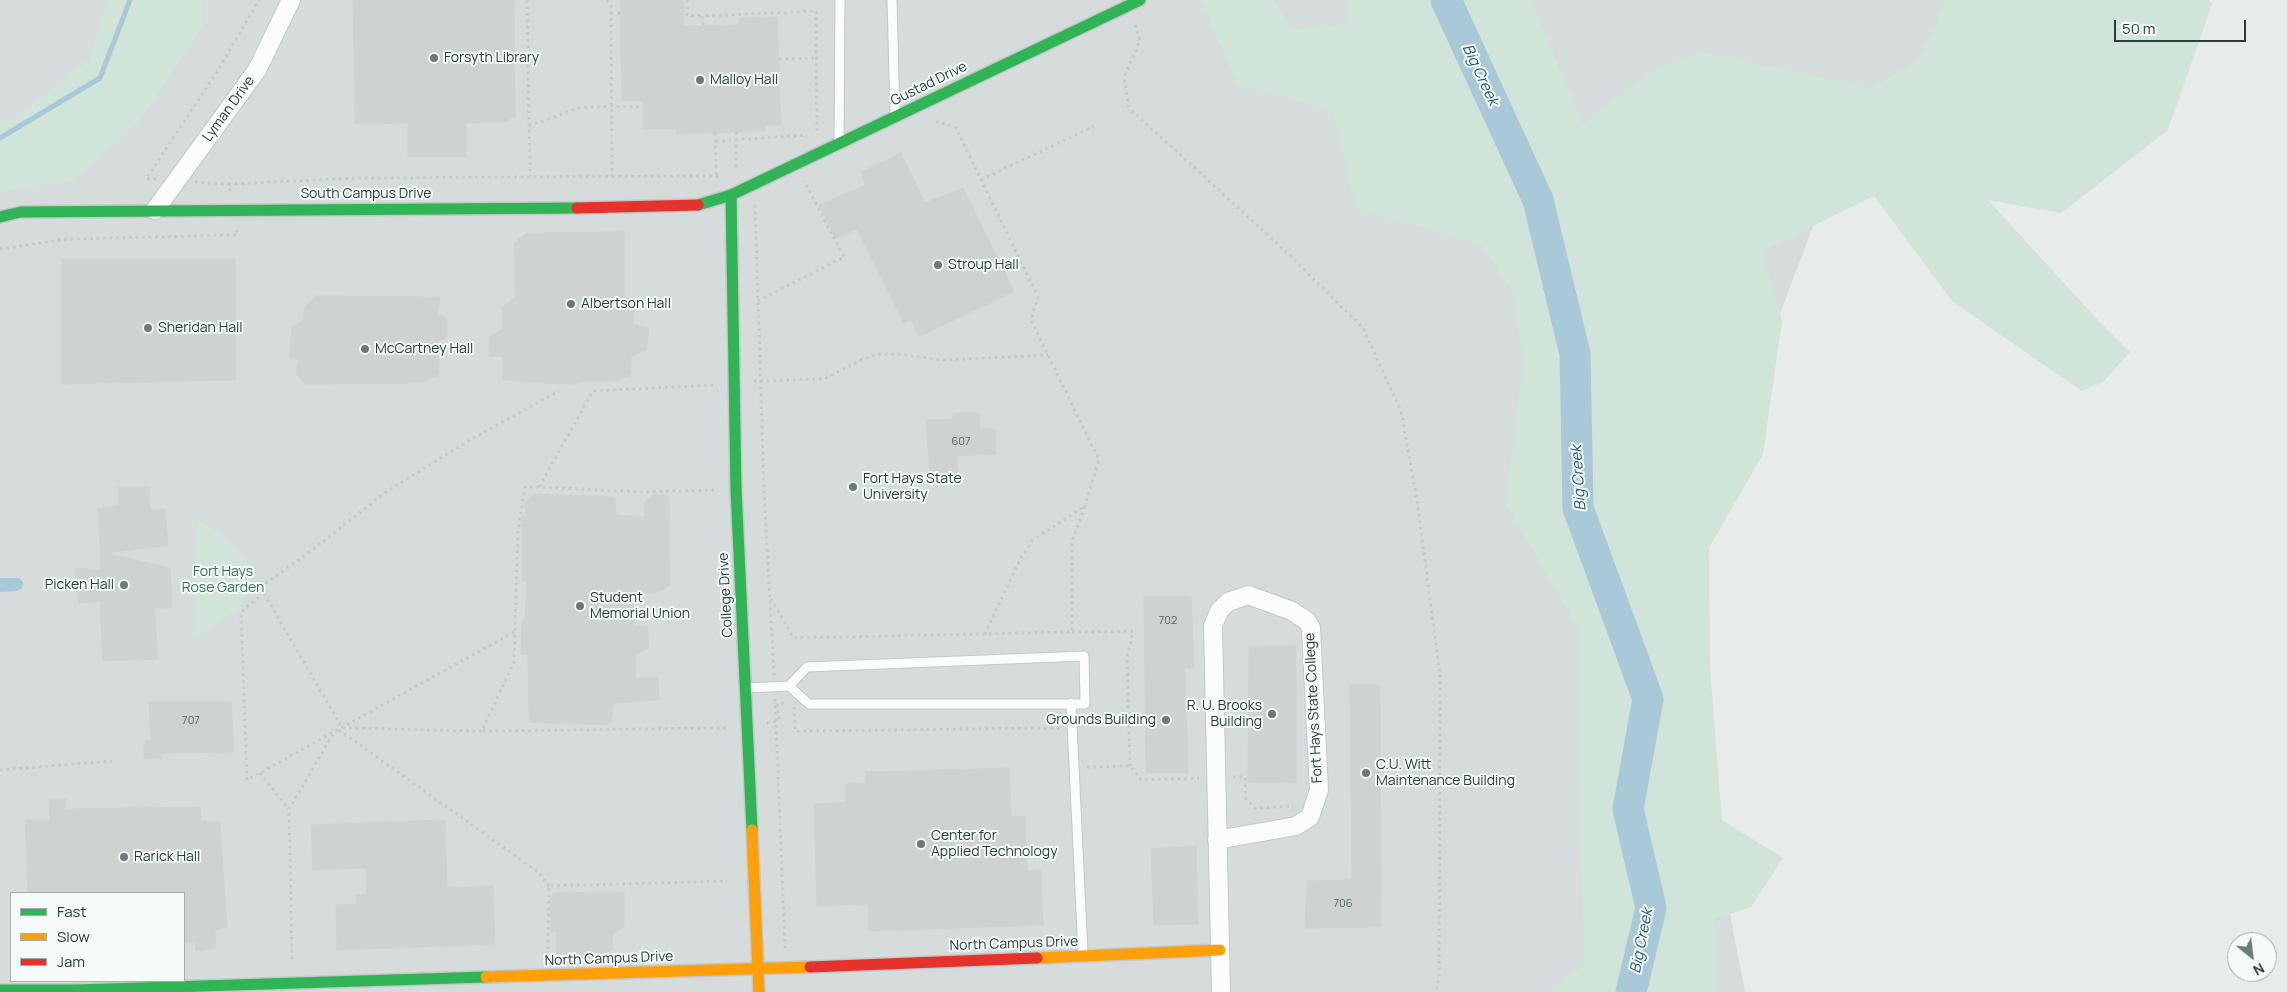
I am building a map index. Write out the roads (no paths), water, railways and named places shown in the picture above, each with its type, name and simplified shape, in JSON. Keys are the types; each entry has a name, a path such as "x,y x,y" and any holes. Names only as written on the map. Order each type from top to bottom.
{"street":[{"name":"Lyman Drive","path":"154,210 258,70 291,0"},
{"name":"Gustad Drive","path":"731,195 1140,0"},
{"name":"South Campus Drive","path":"0,217 21,212 154,210 686,207 706,204 731,195"},
{"name":"College Drive","path":"731,195 736,489 759,992"},
{"name":"Fort Hays State College","path":"1218,840 1296,826 1310,817 1319,790 1311,628 1307,621 1292,611 1248,595 1228,602 1219,611 1213,626 1221,992"},
{"name":"North Campus Drive","path":"0,990 76,990 758,970 1220,950"}],"lane":[{"path":"839,144 840,0"},
{"path":"892,0 895,117"},
{"path":"745,688 789,686 809,704 1085,704 1084,656 807,667 789,686"},
{"path":"1071,703 1083,956"}],"water":[{"path":"0,578 19,578 23,582 22,588 17,591 0,592"}],"waterway":[{"path":"0,138 100,78 130,0"},
{"name":"Big Creek","path":"1446,0 1538,200 1575,354 1578,508 1648,699 1628,809 1651,908 1631,992"}],"place":[{"name":"Forsyth Library","path":"434,58"},
{"name":"Malloy Hall","path":"700,80"},
{"name":"Stroup Hall","path":"938,265"},
{"name":"Albertson Hall","path":"571,304"},
{"name":"Sheridan Hall","path":"148,328"},
{"name":"McCartney Hall","path":"365,349"},
{"name":"Fort Hays State University","path":"853,487"},
{"name":"Picken Hall","path":"124,585"},
{"name":"Student Memorial Union","path":"580,606"},
{"name":"R. U. Brooks Building","path":"1272,714"},
{"name":"Grounds Building","path":"1166,720"},
{"name":"C.U. Witt Maintenance Building","path":"1366,773"},
{"name":"Center for Applied Technology","path":"921,844"},
{"name":"Rarick Hall","path":"124,857"}],"park label":[{"name":"Fort Hays Rose Garden","path":"223,580"}]}
